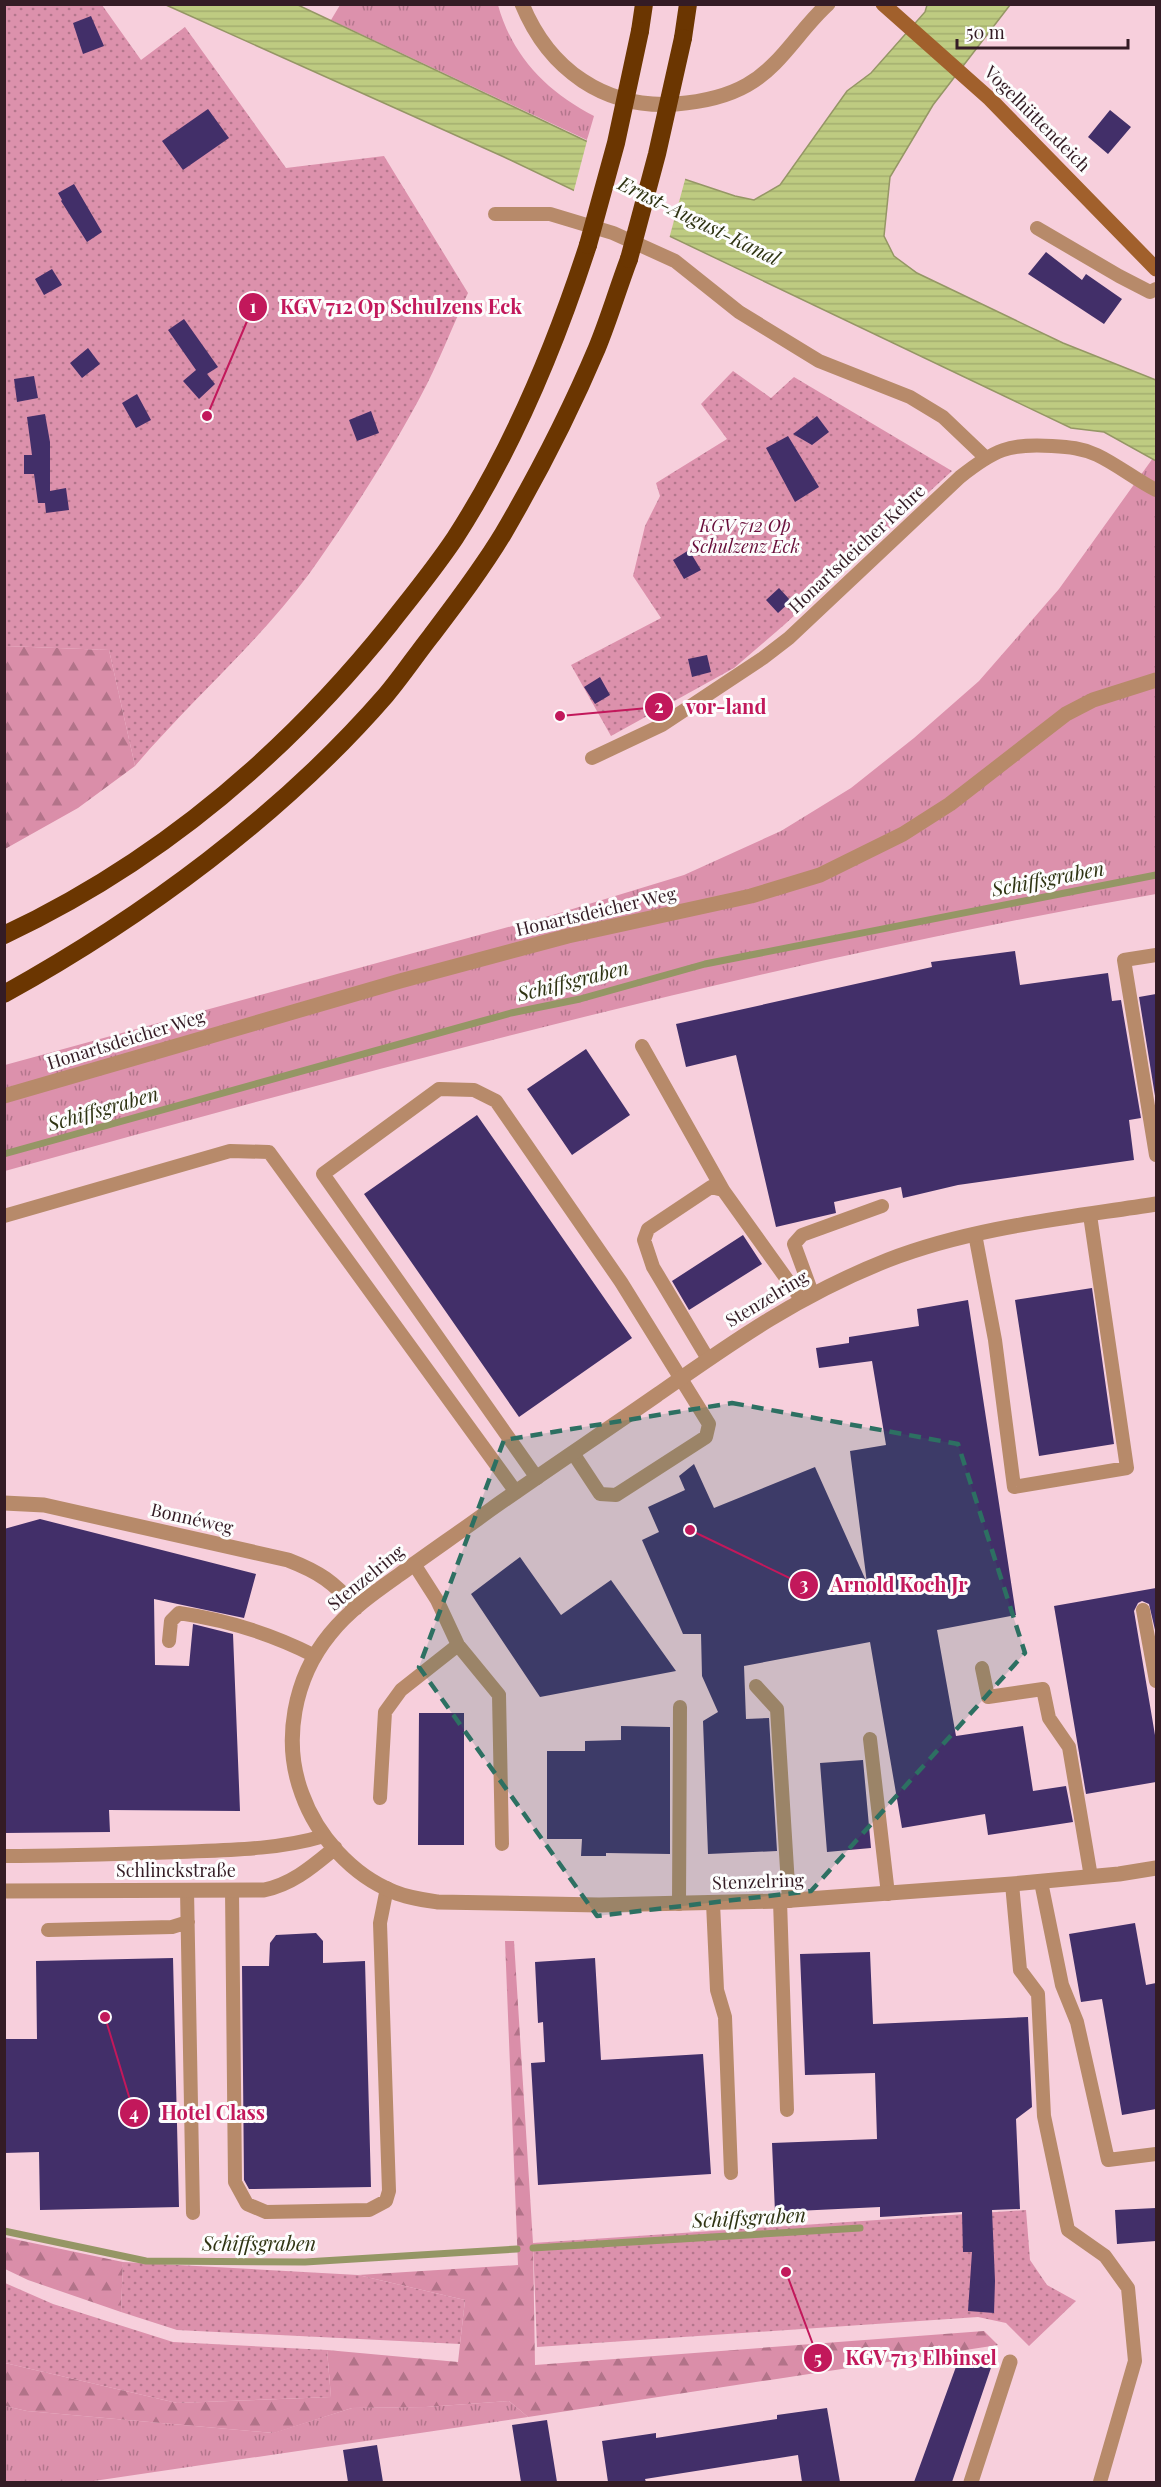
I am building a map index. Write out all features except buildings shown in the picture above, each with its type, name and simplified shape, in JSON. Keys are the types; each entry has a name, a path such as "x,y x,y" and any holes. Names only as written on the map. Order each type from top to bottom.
{"highway":[{"path":"4,935 52,913 185,827 237,785 309,718 361,660 454,538 529,401 565,318 616,143 644,4"},
{"path":"4,994 66,960 149,905 246,829 317,767 386,694 453,608 502,536 573,402 598,345 629,259 657,154 683,38 688,4"}],"street":[{"path":"522,4 548,51 582,80 617,98 658,105 697,102 747,85 784,54 811,20 828,4"},
{"name":"Vogelhüttendeich","path":"883,4 909,30 962,72 1156,269"},
{"name":"Honartsdeicher Weg","path":"4,1096 400,981 568,936 751,896 820,875 903,834 950,804 1065,714 1093,700 1156,680"},
{"name":"Stenzelring","path":"1156,1204 975,1234 891,1258 807,1296 767,1319 516,1492 356,1608 329,1634 315,1656 299,1691 294,1711 293,1749 299,1786 313,1821 324,1836 357,1869 387,1888 416,1898 475,1904 713,1904 785,1901 1041,1882 1156,1868"},
{"name":"Bonnéweg","path":"4,1503 44,1505 288,1560 314,1570 328,1579 356,1608"},
{"name":"Schlinckstraße","path":"4,1891 264,1890 298,1877 335,1848"},
{"path":"971,2482 1010,2362"}],"lane":[{"path":"495,213 550,214 613,233 675,261 739,312 819,361 910,397 944,417 986,458"},
{"path":"1037,228 1150,292 1156,289"},
{"name":"Honartsdeicher Kehre","path":"592,758 662,725 780,645 960,477 986,458 1011,446 1026,444 1082,448 1156,490"},
{"path":"1156,955 1124,960 1156,1155"},
{"path":"642,1046 723,1190 807,1296"},
{"path":"537,1478 323,1174 440,1089 474,1090 496,1101 621,1282 709,1424 706,1437 616,1494 600,1494 573,1453"},
{"path":"4,1216 230,1151 269,1152 516,1492"},
{"path":"708,1359 653,1267 644,1240 648,1229 711,1187 723,1190"},
{"path":"807,1296 794,1244 802,1236 882,1206"},
{"path":"975,1234 995,1340 1014,1487 1127,1468 1090,1215"},
{"path":"414,1564 437,1600 458,1645 499,1695 502,1844"},
{"path":"1143,1610 1156,1681"},
{"path":"169,1641 171,1622 179,1613 202,1616 250,1629 284,1640 315,1656"},
{"path":"380,1798 385,1712 401,1690 458,1645"},
{"path":"982,1668 988,1697 1043,1689 1049,1718 1069,1747 1091,1877"},
{"path":"756,1686 777,1709 785,1901 787,2110"},
{"path":"679,1904 680,1707"},
{"path":"870,1739 888,1894"},
{"path":"4,1856 249,1849 291,1844 324,1836"},
{"path":"1041,1882 1062,1985 1077,2022 1108,2160 1156,2154"},
{"path":"1012,1884 1020,1970 1038,1994 1044,2116 1068,2230 1105,2256 1128,2288 1135,2361 1100,2482"},
{"path":"232,1890 235,2182 247,2204 267,2212 358,2211 369,2210 386,2201 389,2191 380,1934 387,1888"},
{"path":"187,1890 193,2213"},
{"path":"713,1904 717,1990 725,2017 731,2172"},
{"path":"48,1930 172,1927 188,1922"}],"highlighted area":[{"path":"732,1403 958,1444 1025,1653 811,1891 597,1916 419,1667 504,1440"}],"green space":[{"path":"7,4 102,5 141,60 185,27 286,168 384,156 468,293 432,373 401,432 356,505 309,574 268,624 135,766 109,650 5,646 4,6"},
{"path":"340,5 498,5 512,40 534,71 561,96 594,116 587,140 331,20"},
{"name":"KGV 712 Op Schulzenz Eck","path":"733,371 771,398 794,377 952,471 734,668 611,736 571,665 661,618 633,576 645,526 660,496 656,483 727,439 701,404"},
{"path":"1153,458 1156,461 1156,894 865,951 721,984 434,1055 5,1171 5,1065 556,914 684,875 781,831 851,788 914,738 979,681 1059,589"},
{"path":"5,646 109,650 135,766 78,808 5,849"},
{"path":"505,1941 514,1941 533,2243 535,2365 984,2331 998,2345 528,2417 509,2401 426,2407 352,2408 274,2433 27,2411 5,2406 5,2363 177,2403 331,2397 327,2350 458,2362 465,2300 358,2275 518,2265"},
{"path":"1026,2210 1030,2260 1047,2285 1076,2301 1029,2346 1006,2323 978,2317 537,2347 533,2243"},
{"path":"4,2237 123,2262 121,2312 28,2280 5,2269"},
{"path":"123,2262 358,2275 465,2300 460,2344 177,2330 121,2312"},
{"path":"5,2283 53,2304 173,2342 327,2350 331,2397 177,2403 5,2363"},
{"path":"509,2401 528,2417 87,2482 5,2482 5,2406 27,2411 273,2433 352,2408 426,2407"}],"water":[{"name":"Ernst-August-Kanal","path":"166,5 298,5 624,159 735,196 754,200 780,185 847,91 871,73 925,12 927,5 1010,5 933,105 890,177 884,236 894,256 917,273 1063,343 1156,380 1156,461 1104,432 1071,428 504,157"}],"pier":[{"path":"588,137 625,156 686,176 669,239 573,194"}],"waterway":[{"name":"Schiffsgraben","path":"4,1154 511,1013 580,999 705,964 1156,875"},
{"name":"Schiffsgraben","path":"533,2248 860,2228"},
{"name":"Schiffsgraben","path":"4,2231 146,2261 305,2262 517,2249"}],"place":[{"name":"KGV 712 Op Schulzens Eck","path":"207,416"},
{"name":"vor-land","path":"560,716"},
{"name":"Arnold Koch Jr","path":"690,1530"},
{"name":"Hotel Class","path":"105,2017"},
{"name":"KGV 713 Elbinsel","path":"786,2272"}]}
